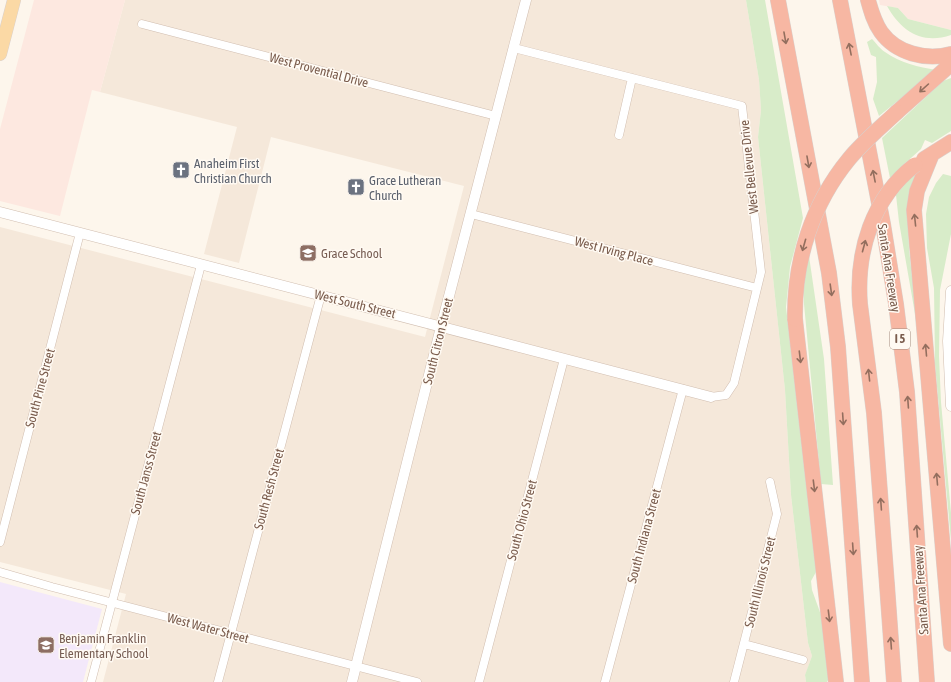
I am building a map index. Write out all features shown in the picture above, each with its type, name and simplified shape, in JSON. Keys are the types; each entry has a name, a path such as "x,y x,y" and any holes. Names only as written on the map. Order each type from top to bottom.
{"highway":[{"path":"778,0 828,273 838,347 862,682"},
{"name":"Santa Ana Freeway","path":"840,0 883,224 896,304 907,392 927,682"},
{"path":"868,0 873,18 882,33 899,48 922,56 943,56 951,54"},
{"path":"836,682 795,318 795,300 799,264 809,230 822,198 840,170 873,134 951,64"},
{"path":"894,682 874,412 860,299 860,272 863,247 873,219 884,199 906,171 944,147"},
{"path":"944,147 917,190 914,210 951,644"}],"main road":[{"path":"0,54 14,0"}],"street":[{"name":"South Citron Street","path":"352,682 526,0"},
{"name":"West Provential Drive","path":"142,24 496,116"},
{"name":"West Bellevue Drive","path":"514,48 742,106 761,272 734,383 726,395 711,397"},
{"path":"619,135 632,78"},
{"name":"West South Street","path":"0,212 711,397"},
{"name":"West Irving Place","path":"471,214 757,288"},
{"name":"South Pine Street","path":"0,542 80,233"},
{"name":"South Janss Street","path":"91,682 201,265"},
{"path":"951,291 948,341 951,406"},
{"name":"South Resh Street","path":"218,682 321,295"},
{"name":"South Ohio Street","path":"479,682 564,359"},
{"name":"South Indiana Street","path":"605,682 683,389"},
{"name":"South Illinois Street","path":"734,682 777,514 770,482"},
{"name":"West Water Street","path":"0,572 112,603 418,682"},
{"path":"744,644 803,660"}],"shaded area":[{"path":"34,0 125,0 100,92 92,90 60,216 0,201 0,129"},
{"path":"125,0 746,0 759,80 761,110 758,137 785,390 791,495 808,643 812,656 805,676 806,682 103,682 126,594 0,562 0,227 425,337 464,186 271,137 239,263 204,254 237,127 100,92"},
{"path":"879,0 951,0 951,30 908,19 898,8 880,5"},
{"name":"Benjamin Franklin Elementary School","path":"0,582 102,609 83,682 0,682"}],"green space":[{"path":"746,0 765,0 803,218 790,267 786,307 816,572 811,581 812,590 821,615 829,678 827,682 806,682 805,675 812,656 808,643 791,495 785,390 758,137 761,110 759,80"},
{"path":"887,6 898,8 908,19 951,30 951,35 940,38 931,38 913,34 899,22"},
{"path":"872,39 883,51 903,62 936,70 879,116 873,99 877,82 876,57 871,55 867,42"},
{"path":"951,78 951,131 932,143 925,140 921,149 902,166 894,176 890,178 882,138 943,81"},
{"path":"917,170 908,212 909,249 918,331 899,222 896,195"},
{"path":"943,174 951,176 951,234 940,290 939,356 941,402 951,513 951,541 935,364 934,288 927,248 926,214 929,197 936,183"},
{"path":"809,256 824,359 833,485 821,484 804,304 806,268"}],"place":[{"name":"Anaheim First Christian Church","path":"181,170"},
{"name":"Grace Lutheran Church","path":"356,187"},
{"name":"Grace School","path":"308,253"},
{"name":"Benjamin Franklin Elementary School","path":"46,645"}]}
